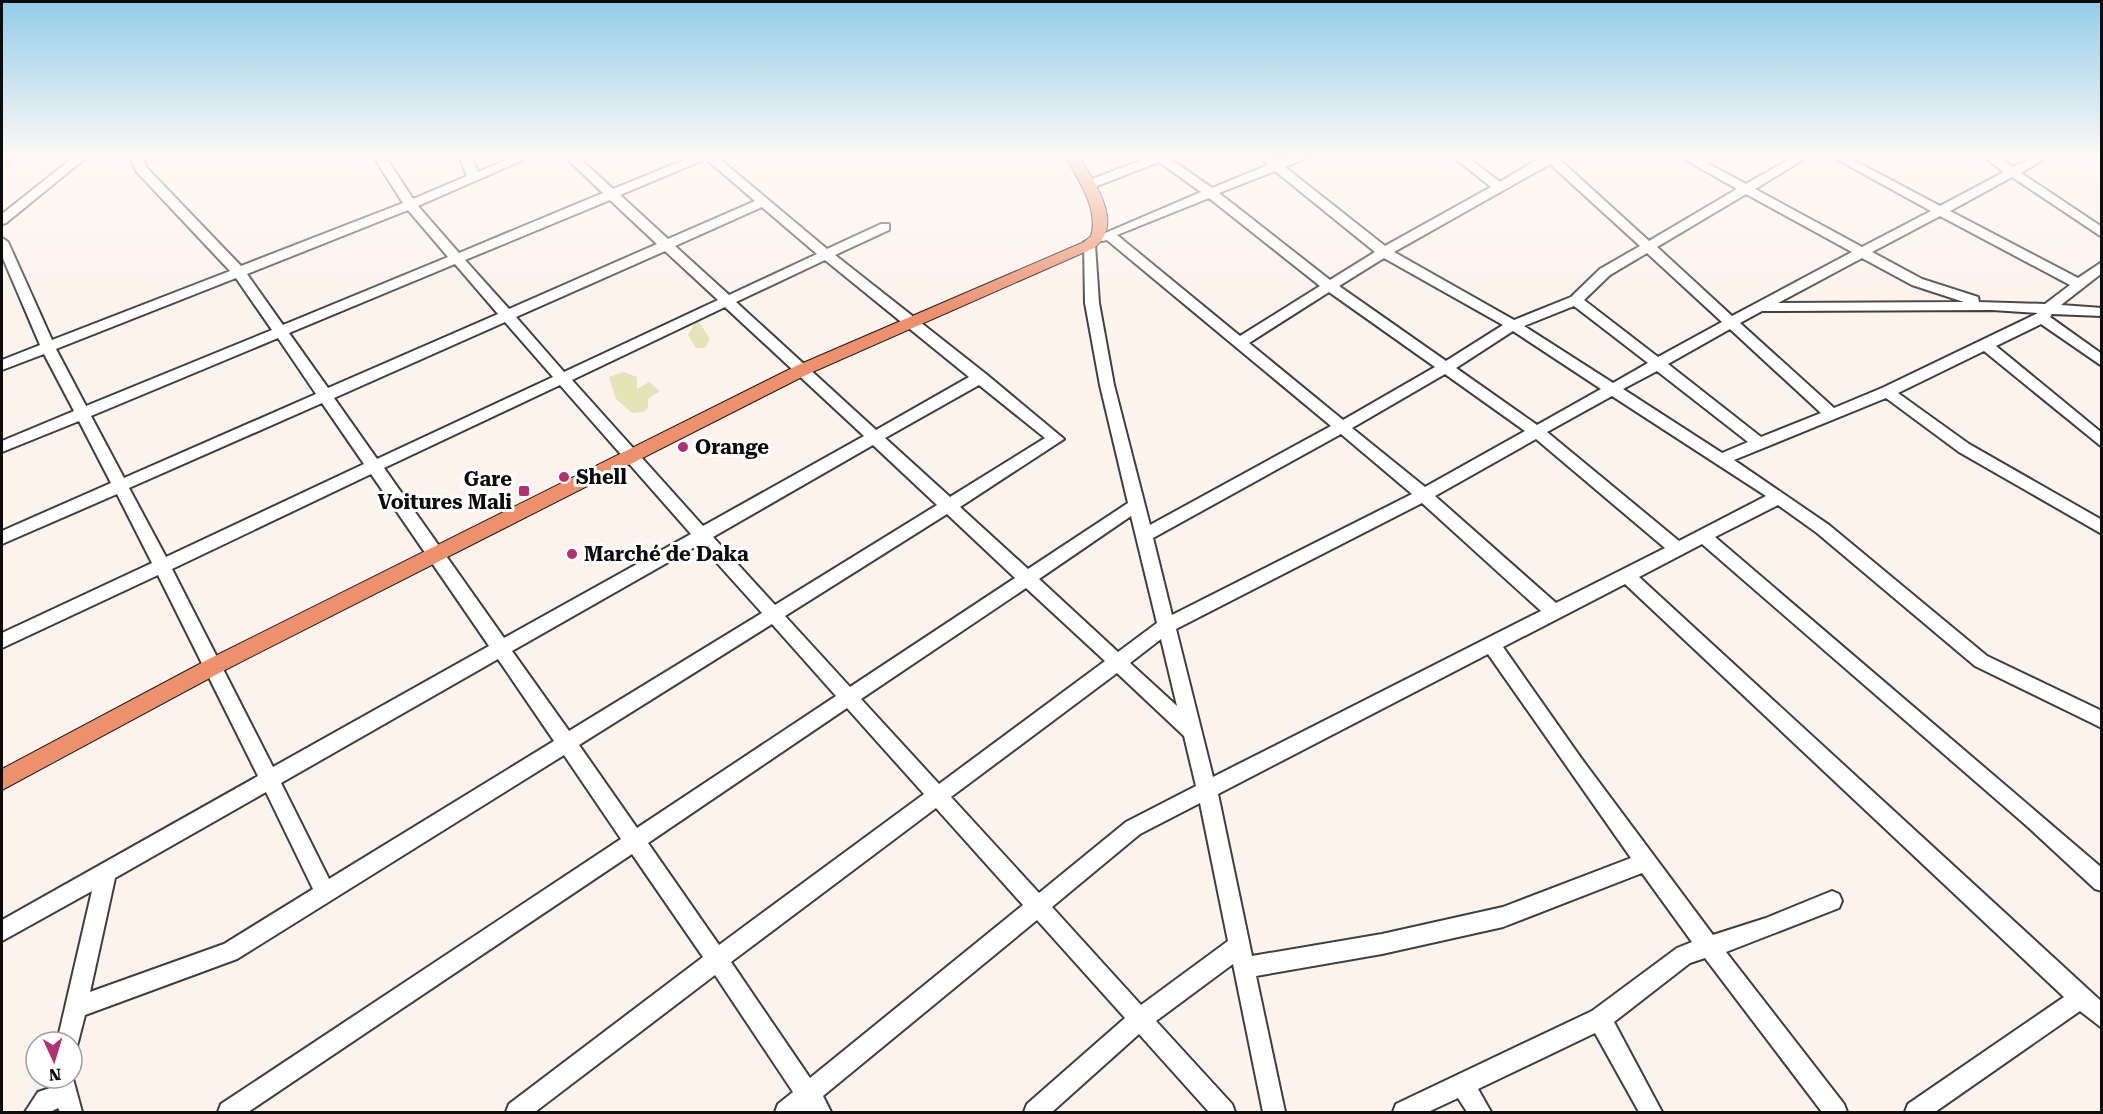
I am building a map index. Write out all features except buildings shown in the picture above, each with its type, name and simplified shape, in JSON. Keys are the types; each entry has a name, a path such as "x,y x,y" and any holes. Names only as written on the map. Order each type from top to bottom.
{"main road":[{"path":"2,780 214,666 802,370 1099,239 1101,224 1096,208"}],"street":[{"path":"2,220 17,208"},
{"path":"178,208 240,272 718,961 820,1113"},
{"path":"2,365 402,208"},
{"path":"413,208 630,456 1224,1113"},
{"path":"2,447 578,208"},
{"path":"625,208 876,437 1192,731"},
{"path":"2,538 750,208"},
{"path":"78,1007 230,952 1056,439 771,208"},
{"path":"1099,239 1175,208"},
{"path":"1230,208 1329,286 1537,432 1677,549"},
{"path":"1330,208 1384,252 1513,325 1779,497 1823,529 1981,661 2102,720"},
{"path":"1240,342 1384,252 1460,208"},
{"path":"1606,208 1832,415"},
{"path":"1145,535 1342,427 1445,368 1513,325 1576,300 1605,272 1713,208"},
{"path":"1780,208 1917,282 1992,306"},
{"path":"1935,208 2080,285"},
{"path":"518,1113 1166,626 1424,495 1731,323 1943,208"},
{"path":"2065,208 2102,233"},
{"path":"2,641 885,227"},
{"path":"1099,239 1240,342 1424,495 1554,612"},
{"path":"1099,239 1092,303 1107,385 1207,790 1274,1113"},
{"path":"2,242 48,347 214,666 325,892"},
{"path":"1722,459 1887,392 1986,345 2045,314 2102,266"},
{"path":"1576,300 1760,444"},
{"path":"1759,308 1889,304 1992,306 2045,314 2102,312"},
{"path":"2045,314 2102,361"},
{"path":"1986,345 2102,442"},
{"path":"2,931 981,377"},
{"path":"1887,392 1964,447 2102,528"},
{"path":"786,1113 1133,828 1779,497"},
{"path":"229,1113 1138,504"},
{"path":"1703,536 2035,821 2102,882"},
{"path":"1626,575 2102,1017"},
{"path":"1491,644 1553,735 1646,862 1836,1113"},
{"path":"1244,968 1382,944 1503,917 1646,862"},
{"path":"71,1030 106,872"},
{"path":"1404,1113 1600,1019 1684,955 1766,928 1832,901"},
{"path":"1035,1113 1140,1019 1239,946"},
{"path":"1916,1113 2081,998"},
{"path":"1600,1019 1651,1113"},
{"path":"1462,1085 1480,1113"},
{"path":"36,1113 46,1100 66,1095"}],"green space":[{"path":"697,319 710,339 705,348 696,348 688,335"},
{"path":"624,372 637,377 637,389 649,382 660,391 648,399 648,408 644,412 632,413 616,399 609,377"}],"place":[{"name":"Orange","path":"683,447"},
{"name":"Shell","path":"564,477"},
{"name":"Gare Voitures Mali","path":"524,491"},
{"name":"Marché de Daka","path":"572,554"}]}
